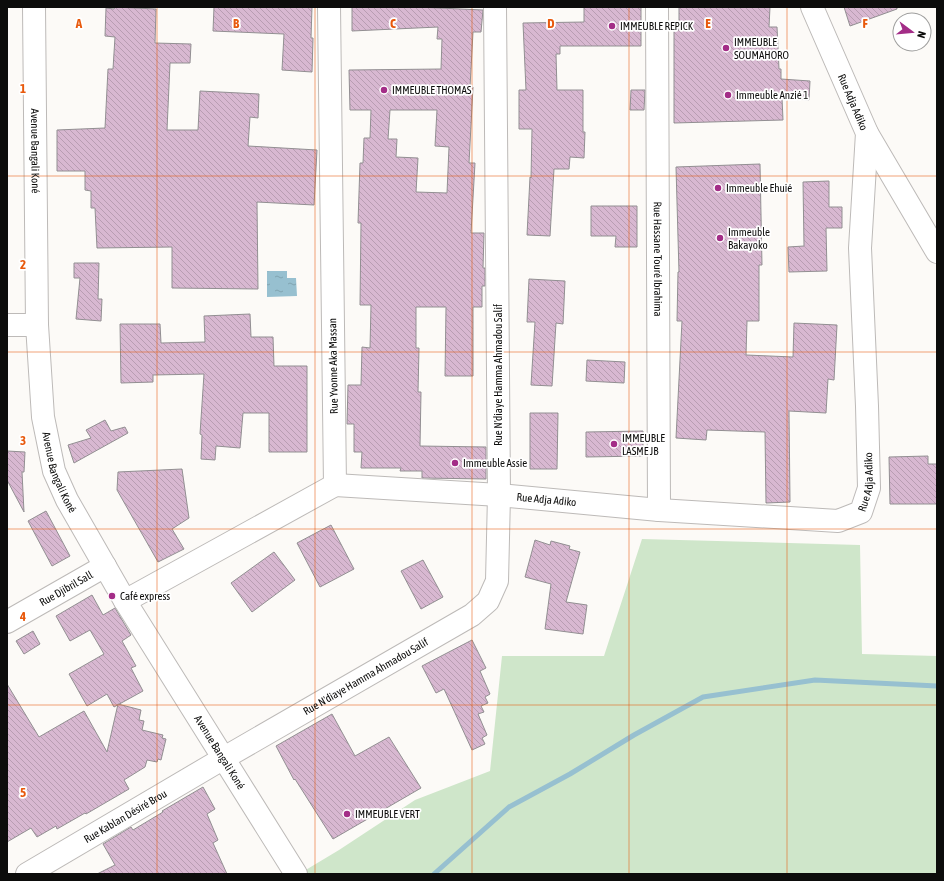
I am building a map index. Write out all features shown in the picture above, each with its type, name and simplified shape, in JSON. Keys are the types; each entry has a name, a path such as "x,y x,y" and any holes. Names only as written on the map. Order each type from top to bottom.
{"street":[{"name":"Avenue Bangali Koné","path":"34,7 37,324 43,417 54,471 67,500 125,601 296,874"},
{"name":"Rue Yvonne Aka Massan","path":"330,7 335,485"},
{"name":"Rue N'diaye Hamma Ahmadou Salif","path":"224,758 472,614 488,601 497,581 499,495 495,7"},
{"name":"Rue Hassane Touré Ibrahima","path":"657,7 659,510"},
{"name":"Rue Adja Adiko","path":"335,485 499,495 659,510 838,521 861,512 869,488 860,248 867,133 812,7"},
{"path":"867,133 937,252"},
{"path":"7,325 37,324"},
{"path":"125,601 335,485"},
{"name":"Rue Djibril Sall","path":"7,622 105,566"},
{"name":"Rue Kablan Désiré Brou","path":"27,874 224,758"}],"green space":[{"path":"642,539 860,545 862,654 937,656 937,874 299,874 339,850 415,800 490,771 502,656 604,656"}],"water":[{"path":"267,271 287,271 287,278 296,278 297,296 267,297"}],"building":[{"path":"115,7 156,9 155,43 191,44 190,63 170,63 167,130 198,130 200,91 259,94 258,118 250,117 248,146 317,150 314,205 257,202 258,289 172,288 172,247 97,248 95,208 91,208 91,191 85,190 85,171 57,171 57,130 105,128 108,69 113,69 115,37 105,36 106,8 114,9"},
{"path":"214,7 312,7 312,72 282,70 284,34 213,31"},
{"path":"352,7 417,7 483,10 481,32 473,32 470,87 473,87 469,163 475,163 471,233 484,233 483,268 485,268 485,286 482,286 482,307 473,307 473,376 445,376 446,307 416,307 416,348 419,348 418,392 421,392 420,446 486,447 486,479 422,478 422,471 400,471 401,468 361,468 362,452 354,452 354,424 347,424 348,385 361,385 362,347 370,348 371,305 360,305 361,223 358,223 360,163 363,163 364,138 370,138 371,110 350,110 349,70 441,69 442,39 437,39 438,27 352,31","holes":["390,110 437,110 435,146 449,147 447,193 416,192 418,158 396,157 397,139 388,139"]},
{"path":"584,7 641,7 641,46 560,46 560,54 556,54 557,90 583,90 583,132 585,132 584,158 570,157 569,169 554,169 550,236 527,235 530,177 531,178 532,129 519,129 519,90 526,90 523,23 584,22"},
{"path":"679,7 770,7 769,27 777,27 779,69 781,69 781,79 810,81 809,100 782,98 783,120 674,123 674,30 679,30"},
{"path":"844,7 897,7 897,9 850,26"},
{"path":"631,90 645,90 644,110 630,110"},
{"path":"760,164 762,265 759,265 759,321 747,321 746,355 793,357 794,323 837,325 834,380 828,379 826,413 789,411 790,502 766,503 765,432 707,430 706,440 676,438 682,321 677,321 679,272 676,167"},
{"path":"829,181 829,207 842,207 842,228 826,228 827,271 789,272 788,247 804,246 803,182"},
{"path":"591,206 637,206 637,247 615,247 616,236 591,236"},
{"path":"74,263 99,263 98,299 102,299 101,321 76,319 80,278 74,278"},
{"path":"529,279 565,281 563,324 556,323 552,386 531,385 535,322 527,322"},
{"path":"250,314 251,337 273,337 274,366 307,366 307,452 269,452 269,413 243,413 240,448 216,446 215,460 201,459 202,435 200,434 204,374 153,375 153,382 121,383 120,324 160,324 161,343 205,342 204,316"},
{"path":"587,360 625,362 624,383 586,381"},
{"path":"530,413 558,413 557,469 530,469"},
{"path":"105,420 111,431 125,427 128,433 74,463 68,445 91,438 86,430"},
{"name":"IMMEUBLE LASME JB","path":"643,431 643,456 586,457 586,432"},
{"path":"7,451 25,452 24,472 22,472 24,512 7,480"},
{"path":"928,456 928,464 937,464 937,504 890,504 889,457"},
{"path":"182,469 189,518 172,529 184,549 158,562 117,490 118,472"},
{"path":"46,511 70,556 52,566 28,521"},
{"path":"331,525 354,569 320,587 297,543"},
{"path":"535,540 550,545 551,541 570,546 569,549 580,552 566,602 587,605 583,634 545,629 551,584 525,577"},
{"path":"274,552 295,580 252,612 231,583"},
{"path":"423,560 443,597 421,609 401,571"},
{"path":"92,595 103,615 115,608 131,635 122,641 136,666 131,668 143,691 114,707 107,694 87,706 69,674 104,654 90,630 70,641 56,616"},
{"path":"33,631 40,644 24,654 16,641"},
{"path":"472,640 486,668 480,671 490,694 485,697 488,703 481,706 484,712 478,714 487,735 482,738 485,744 472,750 444,689 436,693 422,666"},
{"path":"7,684 39,737 84,711 107,752 118,704 141,710 139,720 144,721 142,730 163,735 162,738 166,739 161,760 158,759 157,762 147,760 145,767 124,780 129,789 86,814 85,813 57,829 56,826 37,837 31,828 7,842"},
{"name":"IMMEUBLE VERT","path":"332,714 355,756 389,737 421,788 333,839 295,779 294,780 276,746"},
{"path":"203,787 215,809 207,814 218,840 213,843 227,874 97,874 115,865 103,844 131,827 133,830"}],"waterway":[{"path":"434,874 509,807 570,774 634,735 703,697 815,680 937,686"}],"place":[{"name":"IMMEUBLE REPICK","path":"612,26"},
{"name":"IMMEUBLE SOUMAHORO","path":"726,48"},
{"name":"IMMEUBLE THOMAS","path":"384,90"},
{"name":"Immeuble Anzié 1","path":"728,95"},
{"name":"Immeuble Ehuié","path":"718,188"},
{"name":"Immeuble Bakayoko","path":"720,238"},
{"name":"IMMEUBLE LASME JB","path":"614,444"},
{"name":"Immeuble Assie","path":"455,463"},
{"name":"Café express","path":"112,596"},
{"name":"IMMEUBLE VERT","path":"347,814"}]}
